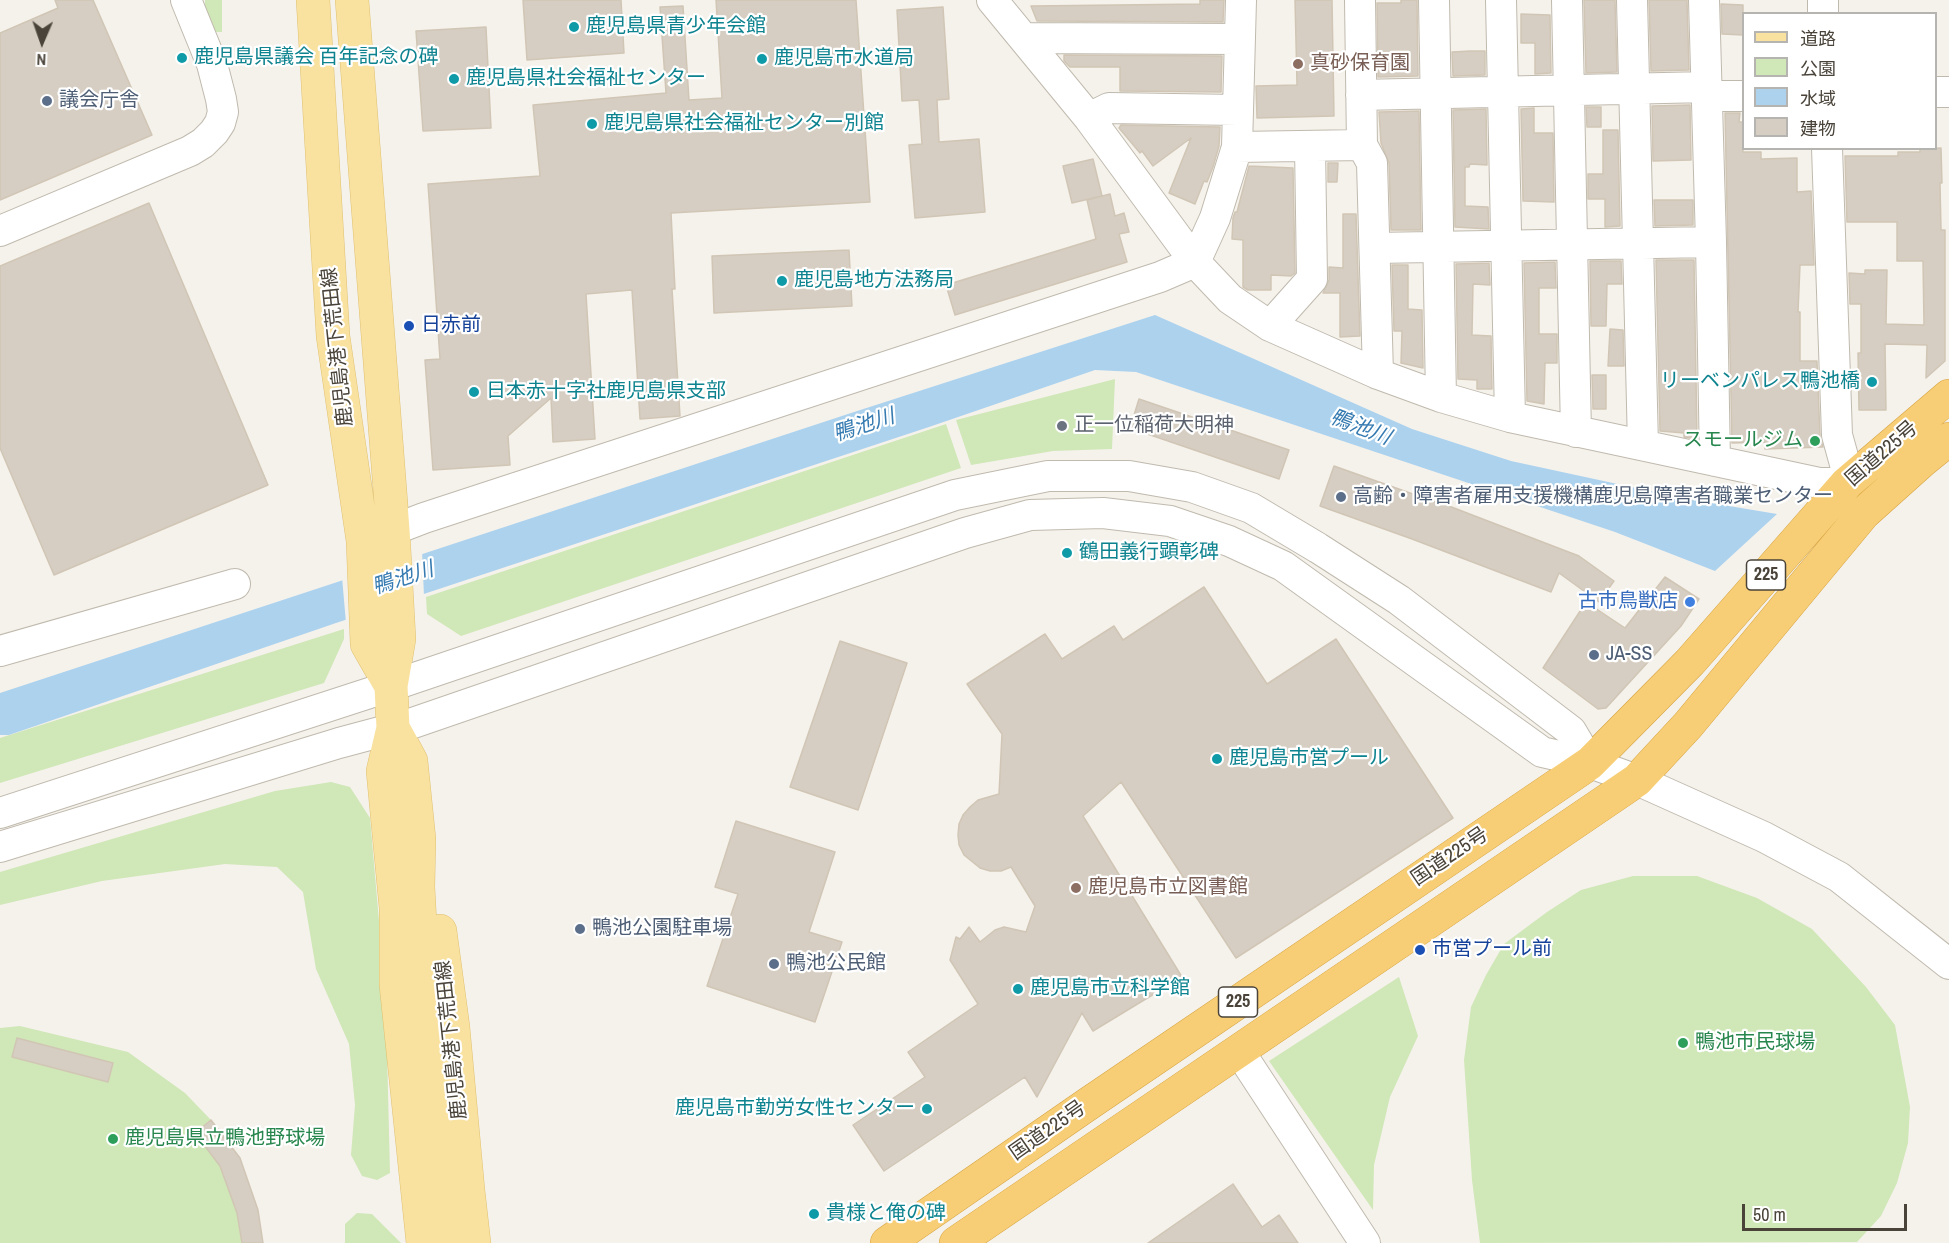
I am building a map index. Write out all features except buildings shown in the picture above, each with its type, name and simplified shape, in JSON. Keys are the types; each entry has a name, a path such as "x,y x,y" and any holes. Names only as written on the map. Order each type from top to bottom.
{"highway":[{"name":"国道225号","path":"887,1243 1590,763 1690,662 1847,483 1949,396"},
{"name":"国道225号","path":"956,1243 1637,780 1688,725 1864,513 1949,439"}],"main road":[{"name":"鹿児島港下荒田線","path":"313,0 333,336 363,541 391,686 393,728 383,771 396,908 396,984 423,1243"},
{"name":"鹿児島港下荒田線","path":"352,0 393,530 383,642"},
{"name":"鹿児島港下荒田線","path":"393,728 411,761 419,839 418,887 427,1050 443,1210 449,1243"},
{"name":"鹿児島港下荒田線","path":"419,839 434,888 453,1027 474,1243"},
{"name":"鹿児島港下荒田線","path":"396,908 427,1050"}],"street":[{"path":"0,231 190,151 214,132 223,112 221,99 212,64 186,0"},
{"path":"992,0 1089,118 1195,262 1230,299 1270,326 1378,374 1441,397 1510,417 1819,483 1847,483 1845,464 1837,435 1827,150"},
{"path":"393,530 1160,277 1195,262 1215,218 1237,147 1241,0"},
{"path":"1360,0 1362,145 1372,163 1378,374"},
{"path":"1434,0 1441,397"},
{"path":"1501,0 1510,417"},
{"path":"1567,0 1576,432"},
{"path":"1632,0 1643,445"},
{"path":"1704,0 1715,461"},
{"path":"1025,38 1240,39"},
{"path":"1361,95 1634,89 1742,96"},
{"path":"1089,118 1109,108 1238,110"},
{"path":"1237,147 1362,145"},
{"path":"1270,326 1312,279 1310,146"},
{"path":"1375,248 1711,242"},
{"path":"0,813 391,686 955,495 1048,476 1129,476 1192,487 1251,508 1399,600 1571,731 1590,763"},
{"path":"0,847 328,746 410,724 965,533 1030,515 1103,513 1170,521 1229,541 1283,566 1542,752 1590,763 1637,780 1764,837 1839,877 1949,964"},
{"path":"0,651 235,584"},
{"path":"1239,1051 1365,1243"}],"green space":[{"path":"205,0 222,0 222,32 215,32 205,9"},
{"path":"1115,379 1112,449 1053,451 971,465 956,420"},
{"path":"946,424 961,468 461,636 427,614 426,597"},
{"path":"344,629 344,639 324,683 0,783 0,738"},
{"path":"331,782 350,787 370,818 381,944 390,1173 377,1180 362,1176 351,1155 355,1105 349,1044 316,969 303,892 277,867 225,864 102,881 0,905 0,872 275,791"},
{"name":"鴨池市民球場","path":"1633,876 1697,876 1757,898 1812,929 1866,987 1895,1025 1910,1107 1908,1143 1897,1183 1881,1216 1857,1242 1480,1243 1472,1180 1464,1060 1471,1007 1504,944 1581,890"},
{"path":"1399,977 1418,1036 1390,1097 1374,1165 1373,1210 1269,1061"},
{"name":"鹿児島県立鴨池野球場","path":"20,1026 128,1052 185,1093 211,1120 240,1158 258,1210 263,1243 0,1243 0,1028"},
{"path":"357,1213 372,1214 401,1243 345,1243 345,1224"}],"water":[{"name":"鴨池川","path":"1155,315 1412,429 1511,461 1687,499 1777,514 1715,571 1615,532 1136,372 1095,370 336,623 9,735 0,735 0,693"}],"pier":[{"path":"422,550 424,597 346,623 342,577"}],"place":[{"name":"鹿児島県青少年会館","path":"574,27"},
{"name":"鹿児島県議会 百年記念の碑","path":"182,58"},
{"name":"鹿児島市水道局","path":"762,59"},
{"name":"真砂保育園","path":"1298,64"},
{"name":"鹿児島県社会福祉センター","path":"454,79"},
{"name":"議会庁舎","path":"47,101"},
{"name":"鹿児島県社会福祉センター別館","path":"592,124"},
{"name":"鹿児島地方法務局","path":"782,281"},
{"name":"日赤前","path":"409,326"},
{"name":"リーベンパレス鴨池橋","path":"1872,382"},
{"name":"日本赤十字社鹿児島県支部","path":"474,392"},
{"name":"正一位稲荷大明神","path":"1062,426"},
{"name":"スモールジム","path":"1815,441"},
{"name":"高齢・障害者雇用支援機構鹿児島障害者職業センター","path":"1341,497"},
{"name":"鶴田義行顕彰碑","path":"1067,553"},
{"name":"古市鳥獣店","path":"1690,602"},
{"name":"JA-SS","path":"1594,655"},
{"name":"鹿児島市営プール","path":"1217,759"},
{"name":"鹿児島市立図書館","path":"1076,888"},
{"name":"鴨池公園駐車場","path":"580,929"},
{"name":"市営プール前","path":"1420,950"},
{"name":"鴨池公民館","path":"774,964"},
{"name":"鹿児島市立科学館","path":"1018,989"},
{"name":"鴨池市民球場","path":"1683,1043"},
{"name":"鹿児島市勤労女性センター","path":"927,1109"},
{"name":"鹿児島県立鴨池野球場","path":"113,1139"},
{"name":"貴様と俺の碑","path":"814,1214"}]}
